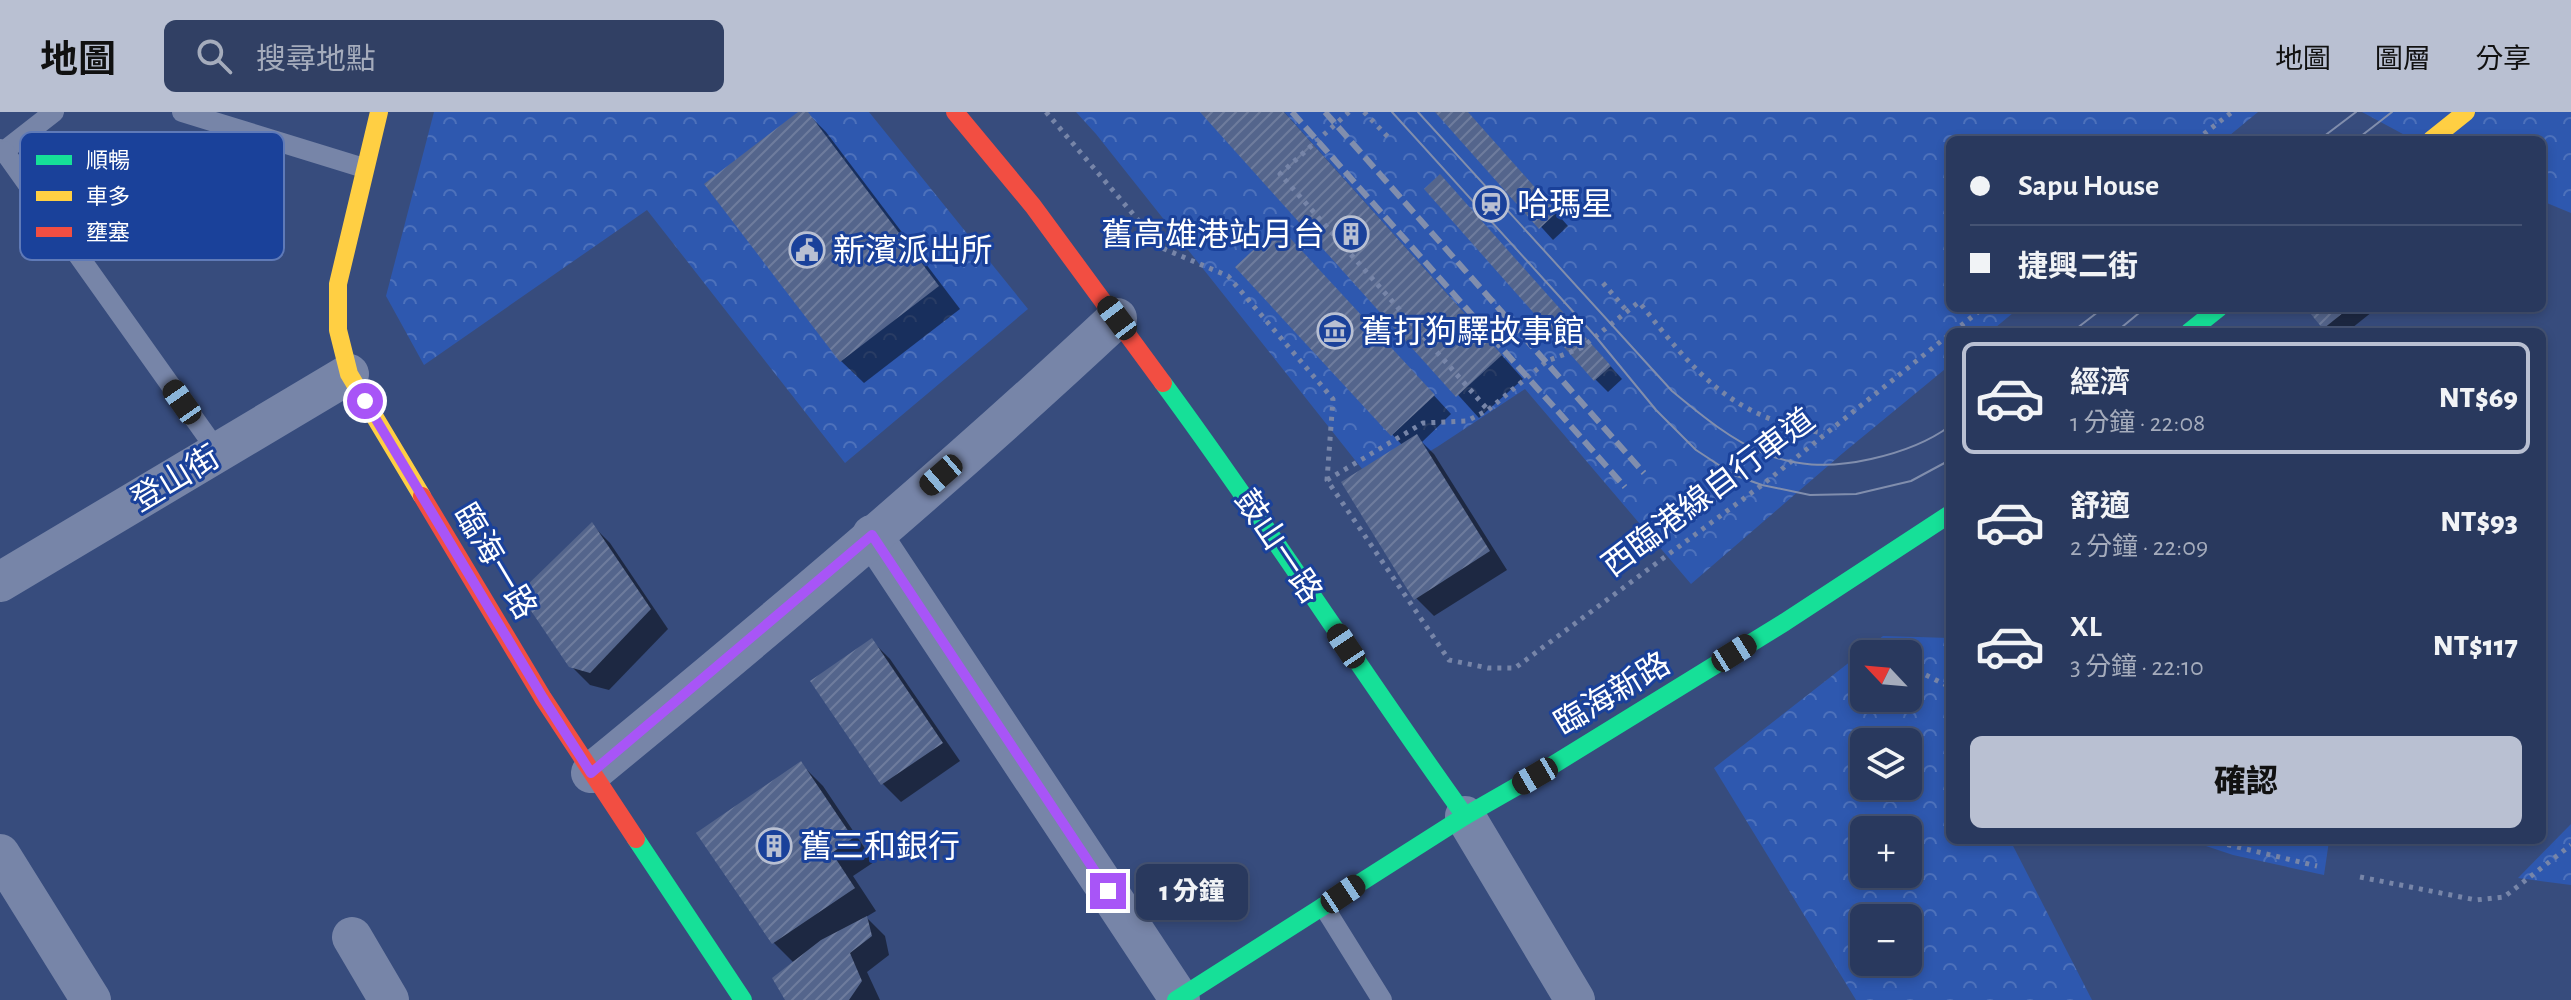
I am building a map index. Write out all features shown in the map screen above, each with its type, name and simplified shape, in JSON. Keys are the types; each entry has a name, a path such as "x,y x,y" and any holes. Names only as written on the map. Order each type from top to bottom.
{"street":[{"name":"臨海一路","path":"379,112 338,284 338,330 349,374 543,698 743,1000"},
{"name":"鼓山一路","path":"955,112 1033,206 1226,468 1398,723 1465,816 1575,1000"},
{"path":"2436,136 2466,112"},
{"path":"2194,328 2214,312"},
{"path":"591,773 872,535 1117,318"},
{"name":"登山街","path":"0,582 349,374"},
{"name":"臨海新路","path":"1178,999 1465,816 1785,622 1946,517"},
{"path":"872,535 1178,999"},
{"path":"0,854 91,1000"},
{"path":"352,937 389,1000"}],"lane":[{"path":"27,132 54,112"},
{"path":"182,112 247,132"},
{"path":"20,137 2,150 20,175"},
{"path":"284,143 364,168"},
{"path":"81,260 218,452"},
{"path":"1324,907 1382,1000"}],"path":[{"path":"1046,112 1162,248 1228,276 1333,399 1327,480"},
{"path":"1349,112 1280,174 1488,410"},
{"path":"1364,112 1390,139"},
{"path":"2201,136 2232,112"},
{"path":"1603,283 1627,311"},
{"path":"1327,480 1423,423 1467,421 1488,410 1547,361 1581,348 1639,302 1688,363 1714,387 1740,405 1771,420 1798,429 1825,433"},
{"name":"西臨港線自行車道","path":"1958,328 1978,312"},
{"path":"1558,324 1581,348"},
{"name":"西臨港線自行車道","path":"1327,480 1449,660 1488,668 1515,668 1762,485 1946,338"},
{"path":"1374,452 1379,458"},
{"path":"1922,673 1946,685"},
{"path":"2225,844 2317,866"},
{"path":"2360,877 2476,900 2504,897 2571,845"}],"green space":[{"path":"434,112 869,112 1028,309 845,463 647,210 424,365 386,296"},
{"path":"1076,112 2258,112 2229,136 1946,136 1946,312 2014,312 1995,328 1946,328 1946,368 1691,584 1525,389 1374,484"},
{"path":"2362,112 2571,112 2571,213 2546,203 2546,136 2407,136"},
{"path":"1883,636 1946,638 1946,844 2012,844 2092,1000 1856,1000 1714,768 1850,662 1850,712 1922,712 1922,640 1878,640"},
{"path":"2571,824 2571,885 2518,878"},
{"path":"2200,844 2329,844 2324,875 2233,855"}],"building":[{"path":"798,112 808,112 939,286 840,362 704,184"},
{"name":"舊高雄港站月台","path":"1200,112 1284,112 1502,355 1456,397"},
{"name":"哈瑪星","path":"1435,112 1468,112 1557,212 1539,229"},
{"name":"哈瑪星","path":"1440,174 1611,366 1594,381 1424,189"},
{"name":"舊打狗驛故事館","path":"1279,226 1435,395 1391,436 1235,267"},
{"path":"2309,312 2344,312 2324,328"},
{"path":"1417,434 1490,551 1414,600 1341,482"},
{"path":"592,522 651,609 590,673 569,667 519,593"},
{"path":"872,638 943,743 881,785 810,681"},
{"name":"舊三和銀行","path":"801,761 853,838 832,853 855,888 772,944 696,833"},
{"path":"867,916 872,936 850,953 862,981 849,1000 785,1000 772,978 821,940"}],"tram line":[{"path":"1392,112 1596,337 1656,410 1696,450 1734,475 1762,485 1810,495 1856,494 1911,481 1946,462"},
{"path":"1418,112 1672,391 1740,442 1786,461 1840,464 1902,450 1946,428"},
{"path":"2324,136 2356,112"},
{"path":"2361,136 2392,112"},
{"path":"2077,328 2098,312"},
{"path":"2121,328 2140,312"}],"railway":[{"path":"1292,112 1625,487"},
{"path":"1325,112 1644,473"}],"traffic: fast":[{"path":"2194,328 2214,312"},
{"path":"1163,383 1465,816"},
{"path":"1176,1000 1465,816 1785,622 1946,517"},
{"path":"636,839 743,1000"}],"traffic: slow":[{"path":"379,112 338,284 338,330 349,374 422,496"},
{"path":"2436,136 2466,112"}],"traffic: jam":[{"path":"955,112 1033,206 1163,383"},
{"path":"422,496 543,698 636,839"}],"place":[{"name":"哈瑪星","path":"1491,204"},
{"name":"舊高雄港站月台","path":"1351,234"},
{"name":"新濱派出所","path":"807,250"},
{"name":"舊打狗驛故事館","path":"1335,331"},
{"name":"舊三和銀行","path":"774,846"}],"route":[{"path":"365,401 591,773 872,535 1108,891"}]}
